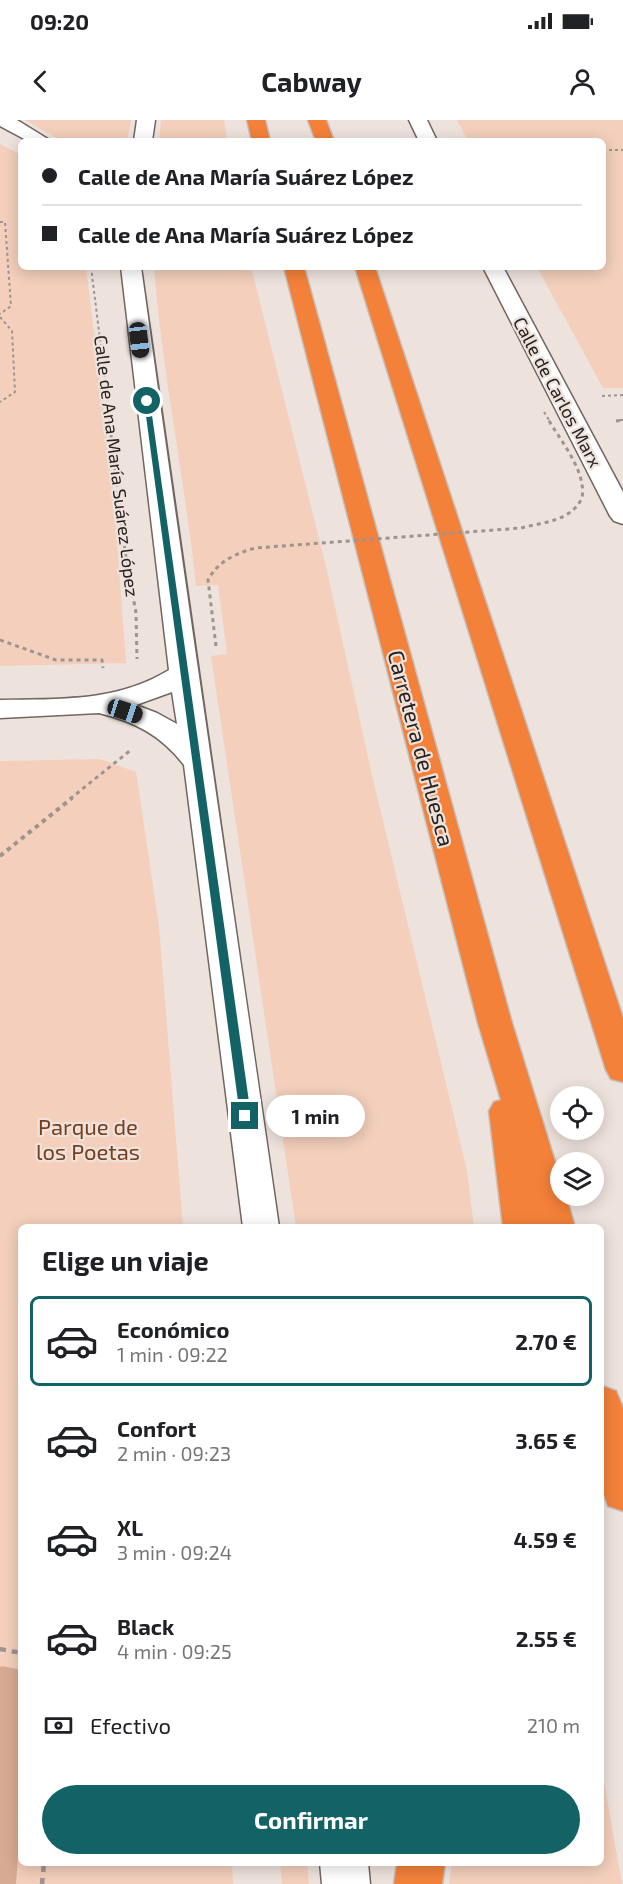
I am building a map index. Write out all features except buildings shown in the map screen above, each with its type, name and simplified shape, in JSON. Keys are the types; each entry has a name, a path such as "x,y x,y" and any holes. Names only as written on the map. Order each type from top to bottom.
{"highway":[{"path":"256,120 260,138"},
{"path":"317,120 324,138"},
{"path":"330,120 332,138"},
{"name":"Carretera de Huesca","path":"295,270 495,1023 557,1224"},
{"path":"366,270 623,1070"},
{"path":"495,1023 520,1224"},
{"path":"604,1411 623,1492"},
{"path":"418,1884 421,1866"}],"street":[{"path":"3,120 36,138"},
{"path":"143,138 146,120"},
{"path":"418,120 427,138"},
{"name":"Calle de Ana María Suárez López","path":"130,270 183,673 198,764 261,1224"},
{"name":"Calle de Carlos Marx","path":"495,270 623,516"},
{"path":"0,709 105,706 151,692 183,673"},
{"path":"105,706 160,724 184,744 198,764"},
{"path":"344,1866 346,1884"}],"path":[{"path":"606,150 623,150"},
{"path":"0,222 5,222 11,306 0,316 12,331 15,392 0,402"},
{"name":"Calle de Ana María Suárez López","path":"91,270 117,470 123,538 136,607 135,663"},
{"path":"602,396 623,395"},
{"path":"216,646 208,580 212,572 224,560 236,554 255,548 521,528 555,521 567,515 580,503 583,492 579,477 543,412"},
{"path":"616,421 623,420"},
{"path":"0,640 56,660 102,660 103,668"},
{"path":"0,856 139,744"},
{"path":"0,1649 18,1652"},
{"path":"42,1884 44,1866"}],"green space":[{"path":"25,120 131,120 128,138 57,138"},
{"path":"161,120 224,120 227,138 159,138"},
{"path":"457,120 623,120 623,388 603,388 539,270 606,270 606,138 466,138"},
{"path":"0,144 18,153 18,270 86,270 113,488 126,663 0,666"},
{"path":"154,270 252,270 327,571 372,775 467,1171 474,1224 296,1224 211,656 227,654 218,585 196,586"},
{"name":"Parque de los Poetas","path":"100,759 136,772 159,926 183,1224 18,1224 18,1866 232,1866 233,1884 0,1884 0,761"},
{"path":"604,1781 622,1884 449,1884 452,1866 604,1866"},
{"path":"280,1866 307,1866 309,1884 282,1884"}],"shaded area":[{"path":"0,1667 18,1669 16,1884 0,1884"}],"route":[{"path":"147,401 245,1116"}]}
